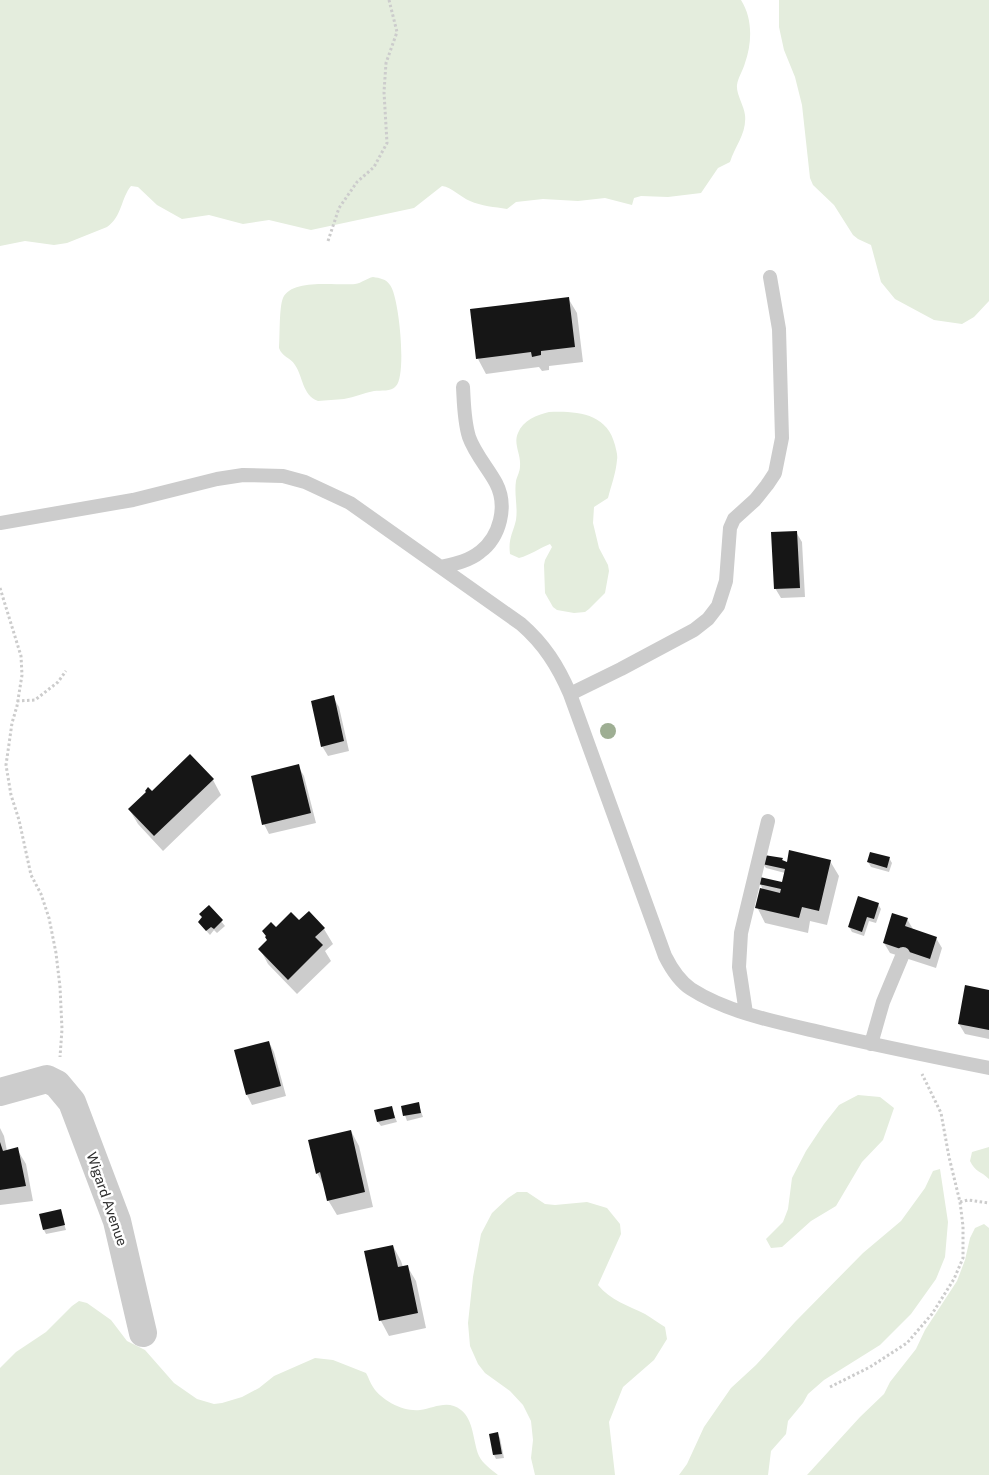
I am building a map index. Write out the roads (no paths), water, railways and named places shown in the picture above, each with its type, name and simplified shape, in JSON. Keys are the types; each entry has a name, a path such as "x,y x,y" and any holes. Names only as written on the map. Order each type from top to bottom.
{"street":[{"name":"Wigard Avenue","path":"0,1092 54,1069 57,1084 72,1102 117,1221 143,1333"}],"lane":[{"path":"570,694 621,670 694,630 708,619 718,606 726,581 730,528 734,519 754,500 767,485 774,473 782,438 779,329 770,277"},
{"path":"441,567 463,561 479,553 490,543 502,513 501,496 497,484 470,439 466,424 463,387"},
{"path":"0,523 133,500 217,479 243,476 283,476 311,484 350,504 521,624 550,655 563,677 570,694 658,940 668,962 689,988 722,1004 800,1028 989,1068"},
{"path":"746,1012 740,967 741,934 768,821"},
{"path":"871,1044 883,1002 903,954"}]}
